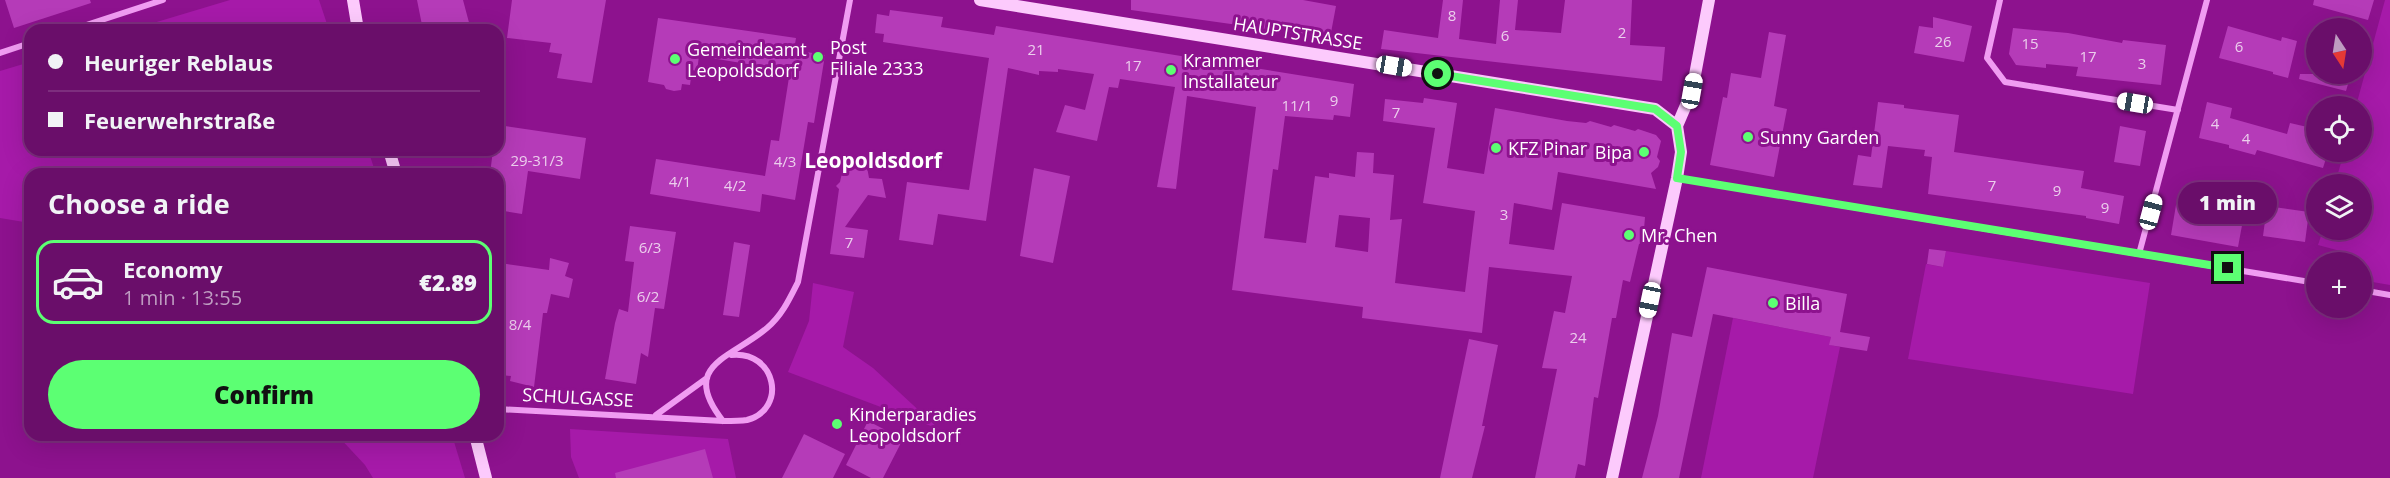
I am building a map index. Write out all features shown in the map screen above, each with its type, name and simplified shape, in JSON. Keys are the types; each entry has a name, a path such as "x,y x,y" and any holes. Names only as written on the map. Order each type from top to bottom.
{"street":[{"path":"89,24 163,0"},
{"path":"352,0 357,24"},
{"name":"SCHULGASSE","path":"729,356 767,328 785,309 798,282 850,0"},
{"name":"HAUPTSTRASSE","path":"980,0 1655,109 1677,126"},
{"path":"1612,478 1677,178 1681,152 1677,126 1692,91 1708,0"},
{"path":"2000,0 1987,58 2005,82 2178,110"},
{"path":"2139,254 2207,0"},
{"path":"0,53 24,45"},
{"path":"1677,178 2306,281"},
{"path":"2372,292 2390,295"},
{"name":"SCHULGASSE","path":"504,409 723,421 746,420 763,410 772,392 768,371 752,356 741,354 719,360 711,368 706,378 656,416"},
{"path":"706,378 705,387 710,404 723,421"},
{"path":"477,441 486,478"}],"shaded area":[{"path":"230,0 319,0 327,24 150,24"},
{"path":"2385,0 2390,0 2390,285 2372,282 2372,252 2344,252 2318,245 2320,240 2372,240 2372,174 2338,174 2341,162 2372,162 2372,96 2359,96 2362,84 2372,84 2372,48"},
{"path":"24,64 24,156 370,156 374,168 24,168 24,222 0,218 0,71"},
{"path":"1946,251 2150,283 2133,394 1908,359 1926,264 1943,267"},
{"path":"813,283 854,292 843,347 873,368 939,429 788,372 809,321"},
{"path":"1733,318 1831,337 1830,345 1840,347 1813,478 1701,478"},
{"path":"570,429 728,439 736,478 579,478 571,457"},
{"path":"343,441 454,441 465,478 373,478 365,465"}],"building":[{"path":"5,0 90,0 91,3 14,28"},
{"path":"417,0 463,0 469,24 422,24"},
{"path":"512,0 606,0 592,83 557,78 562,54 549,52 551,43 507,38"},
{"path":"1131,0 1303,0 1336,6 1330,38 1131,10"},
{"path":"1443,0 1463,0 1459,39 1496,44 1500,0 1518,0 1515,30 1561,33 1565,0 1632,0 1630,45 1665,47 1662,81 1381,49 1384,30 1438,38"},
{"path":"2314,0 2374,0 2369,18 2361,18 2313,5"},
{"path":"890,10 943,17 941,27 994,35 996,26 1354,84 1350,117 1334,115 1333,120 1285,116 1278,170 1273,169 1264,238 1306,243 1315,176 1329,178 1329,173 1355,177 1357,152 1374,153 1373,173 1394,175 1390,220 1402,219 1395,283 1465,292 1475,211 1423,203 1435,128 1383,121 1385,99 1423,103 1424,98 1457,103 1447,168 1484,174 1495,108 1567,121 1586,123 1590,121 1635,131 1638,129 1656,135 1661,141 1657,157 1660,161 1658,167 1651,173 1656,189 1558,172 1552,210 1514,203 1509,244 1554,250 1562,203 1645,217 1643,242 1639,244 1630,282 1623,280 1616,318 1612,318 1598,398 1594,397 1585,466 1578,464 1575,478 1535,478 1557,369 1542,368 1554,311 1565,313 1572,276 1489,267 1482,333 1362,318 1363,307 1232,290 1256,107 1187,96 1176,189 1157,187 1175,87 1120,79 1118,88 1109,87 1097,141 1056,132 1065,105 1085,110 1094,74 1058,69 1058,72 1039,71 1039,75 1008,68 986,221 938,214 933,245 899,240 907,182 969,190 989,58 883,42 884,34 875,33 877,14 889,16","holes":["1339,215 1370,218 1368,252 1335,247"]},
{"path":"1933,17 1972,26 1964,62 1914,53 1919,26 1933,28"},
{"path":"658,18 796,38 794,50 825,55 814,123 808,122 795,200 762,194 760,212 650,194 656,159 765,176 771,140 779,141 790,71 699,56 697,71 692,70 690,85 682,84 681,90 674,91 666,89 664,85 648,82"},
{"path":"2228,26 2281,41 2282,37 2297,41 2288,78 2219,58"},
{"path":"2013,28 2068,33 2122,43 2123,40 2166,45 2161,85 2076,76 2078,67 2046,64 2046,68 2016,65 2009,54"},
{"name":"Sunny Garden","path":"1769,32 1786,35 1774,106 1787,109 1774,177 1710,165 1723,97 1727,98 1731,73 1761,78"},
{"path":"2300,74 2306,74 2306,81 2299,79"},
{"path":"2319,84 2348,84 2346,91"},
{"path":"1878,102 1904,105 1904,108 1959,115 1954,152 2084,171 2081,188 2124,196 2119,224 2086,218 2086,216 1928,194 1932,157 1924,156 1925,150 1888,146 1882,188 1853,185 1858,155 1871,157"},
{"path":"2207,102 2232,108 2230,118 2287,134 2290,123 2306,127 2306,162 2325,162 2323,168 2257,150 2255,155 2229,148 2229,145 2199,138"},
{"path":"504,126 586,138 580,179 528,171 522,214 504,211 504,168 491,168 492,156 504,156"},
{"path":"2120,126 2146,131 2140,166 2114,162"},
{"path":"844,164 867,167 869,178 882,179 886,198 868,195 845,227 868,230 864,258 830,254 839,189 836,186 840,182"},
{"path":"1034,168 1070,176 1053,263 1020,256"},
{"path":"2188,194 2212,198 2212,203 2233,206 2231,218 2243,220 2238,247 2171,235 2177,199 2187,201"},
{"path":"2267,206 2306,212 2305,242 2263,236"},
{"path":"630,226 676,232 664,309 655,308 648,357 641,353 636,384 605,379 619,309 628,312 634,262 625,261"},
{"path":"734,242 750,245 739,317 723,315"},
{"path":"1929,249 1946,251 1943,267 1927,264"},
{"path":"550,258 569,263 565,276 573,279 569,298 551,294 547,313 543,313 534,387 510,381 511,376 504,375 504,264 549,270"},
{"path":"1707,267 1847,294 1840,332 1870,337 1867,351 1829,345 1831,337 1713,314 1679,478 1642,478 1658,416 1672,333 1692,337"},
{"path":"1469,339 1498,345 1482,426 1485,426 1472,478 1440,478"},
{"path":"868,421 903,439 883,478 871,478 846,465"},
{"path":"804,434 845,454 833,478 782,478"},
{"path":"705,449 713,478 616,478 615,473"}],"place":[{"name":"Post Filiale 2333","path":"818,57"},
{"name":"Gemeindeamt Leopoldsdorf","path":"675,59"},
{"name":"Krammer Installateur","path":"1171,70"},
{"name":"Sunny Garden","path":"1748,137"},
{"name":"KFZ Pinar","path":"1496,148"},
{"name":"Bipa","path":"1644,152"},
{"name":"Mr. Chen","path":"1629,235"},
{"name":"Billa","path":"1773,303"},
{"name":"Kinderparadies Leopoldsdorf","path":"837,424"}],"district":[{"name":"Leopoldsdorf","path":"873,160"}],"route":[{"path":"1438,74 1655,109 1677,126 1681,152 1677,178 2228,268"}]}
